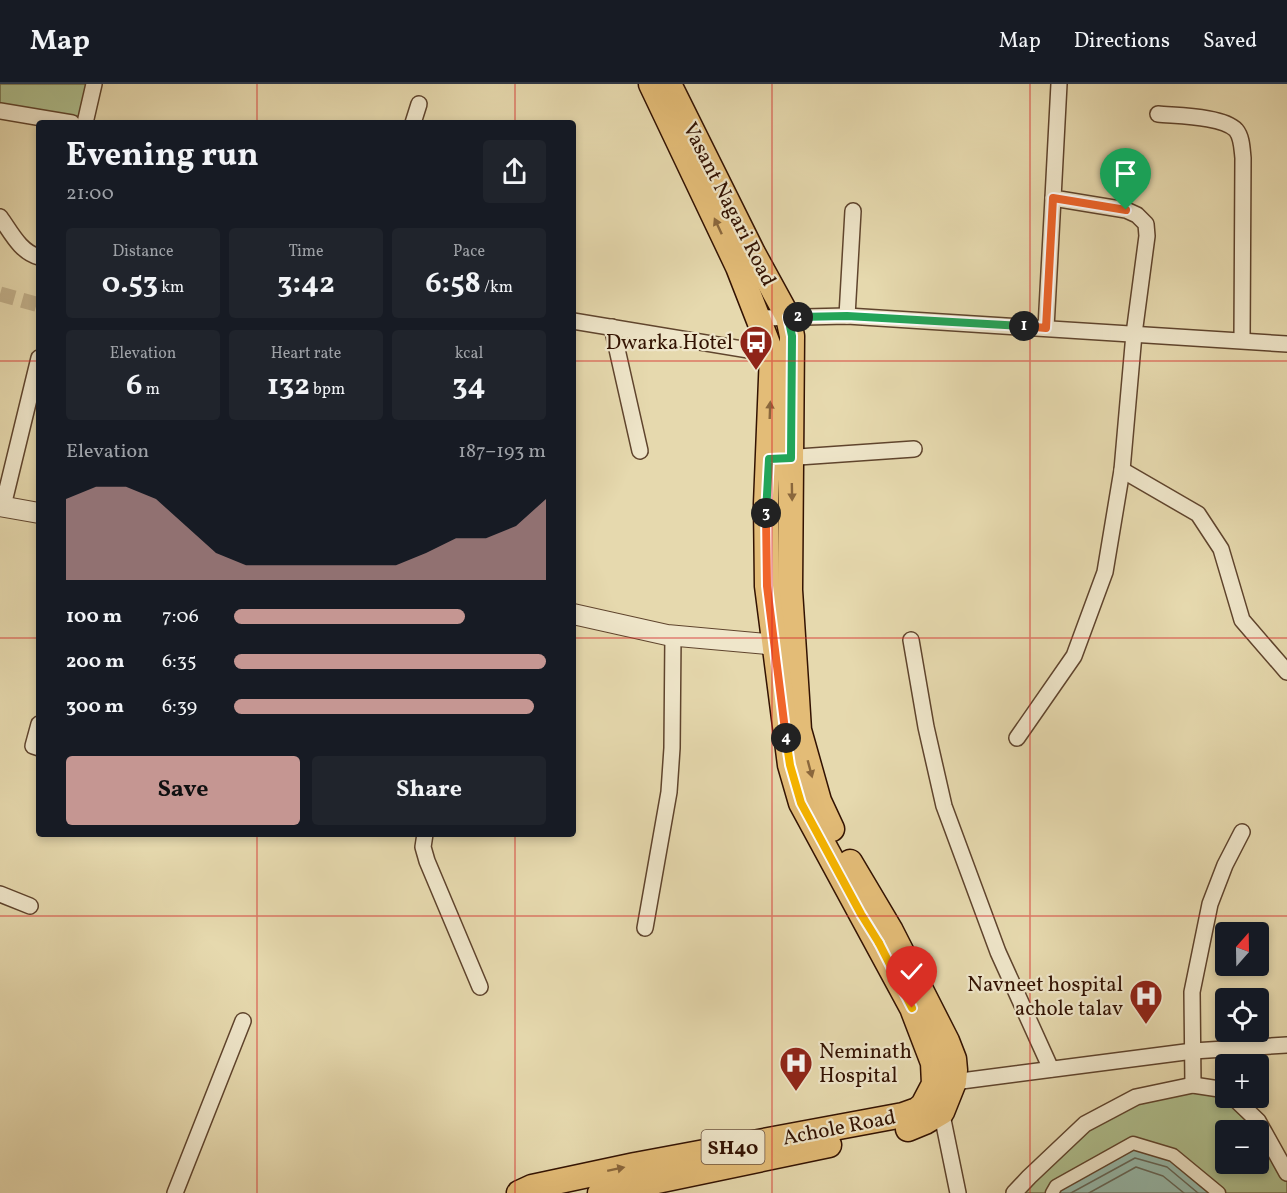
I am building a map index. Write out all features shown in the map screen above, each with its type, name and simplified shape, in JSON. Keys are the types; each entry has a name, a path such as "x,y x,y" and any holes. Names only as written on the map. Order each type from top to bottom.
{"main road":[{"name":"Vasant Nagari Road","path":"651,84 738,267 772,354 780,459"},
{"name":"Vasant Nagari Road","path":"669,84 788,317 792,336 780,459 766,504 767,586 784,646 790,765 801,803 912,1008 933,1063 944,1083 942,1112"},
{"name":"Achole Road","path":"519,1193 532,1187 634,1165 903,1115 923,1105 944,1083"},
{"name":"Achole Road","path":"600,1193 909,1128 942,1112"}],"street":[{"path":"86,120 94,84"},
{"path":"1046,328 1059,84"},
{"path":"414,120 419,104"},
{"path":"0,111 54,120"},
{"path":"1158,114 1221,121 1237,130 1242,143 1242,340"},
{"path":"1017,738 1074,656 1105,572 1122,470 1134,334 1147,236 1146,224 1137,215 1126,210 1053,198"},
{"path":"847,316 853,211"},
{"path":"0,217 23,248 31,255 36,256"},
{"path":"758,318 847,316 1287,344"},
{"path":"576,321 772,354"},
{"path":"612,327 640,451"},
{"path":"36,369 1,506 36,512"},
{"path":"780,459 914,449"},
{"path":"1122,470 1198,514 1221,549 1242,620 1287,672"},
{"path":"576,615 673,635 784,646"},
{"path":"645,928 669,792 672,748 673,635"},
{"path":"911,640 926,728 944,806 998,952 1051,1069"},
{"path":"1193,1085 1192,992 1210,903 1225,865 1242,832"},
{"path":"425,837 423,847 427,861 480,987"},
{"path":"0,894 30,906"},
{"path":"175,1193 243,1021"},
{"path":"944,1083 1193,1051 1287,1045"},
{"path":"1014,1193 1085,1124 1136,1097 1193,1085 1215,1088"},
{"path":"1244,1108 1258,1121 1287,1173"},
{"path":"942,1112 958,1193"},
{"path":"1052,1193 1056,1186 1133,1143 1173,1155 1219,1193"}],"green space":[{"path":"0,84 89,84 80,120 0,108"},
{"path":"1193,1085 1215,1088 1215,1108 1244,1108 1257,1120 1215,1120 1215,1174 1269,1174 1269,1141 1287,1173 1287,1193 1219,1193 1173,1155 1133,1143 1056,1186 1052,1193 1014,1193 1085,1124 1149,1094"}],"water":[{"path":"1133,1143 1173,1155 1219,1193 1052,1193"}],"tunnel":[{"path":"0,294 36,304"}],"place":[{"name":"Dwarka Hotel","path":"756,371"},
{"name":"Navneet hospital achole talav","path":"1146,1025"},
{"name":"Neminath Hospital","path":"796,1092"}],"route":[{"path":"912,1008 801,803 790,765 767,586 766,504 769,459 791,458 792,336 788,317 847,316 1046,328 1053,198 1126,210"}]}
